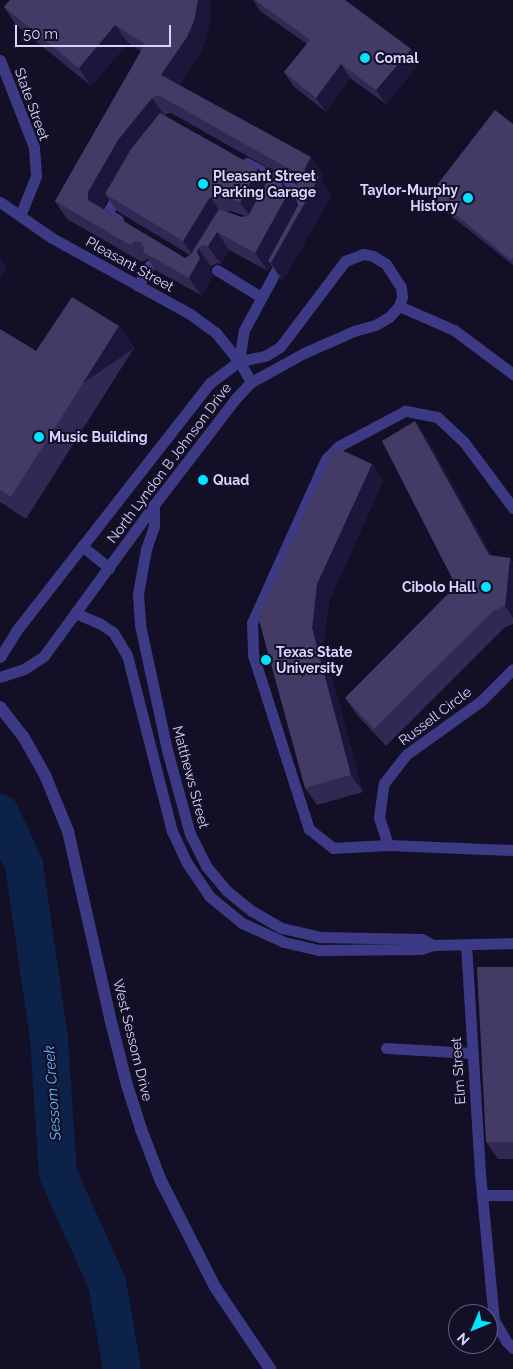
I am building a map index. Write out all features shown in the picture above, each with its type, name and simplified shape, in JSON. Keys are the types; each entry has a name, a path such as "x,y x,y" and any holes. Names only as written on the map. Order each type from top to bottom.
{"street":[{"name":"West Sessom Drive","path":"0,707 23,736 45,775 68,831 115,1037 141,1129 161,1182 215,1287 270,1369"}],"lane":[{"name":"State Street","path":"0,60 34,146 36,176 20,216"},
{"path":"238,158 278,186 298,192 307,215 302,223"},
{"path":"124,184 107,214 132,228"},
{"name":"Pleasant Street","path":"0,202 52,238 190,314 216,333 239,360 251,382"},
{"path":"239,360 244,330 288,249"},
{"name":"North Lyndon B Johnson Drive","path":"0,656 16,631 210,383 239,360 265,356 280,347 345,261 356,255 373,256 386,264 401,287 402,297 399,306 389,317 374,325 354,331 304,353 251,382 236,398 154,506 44,656 24,670 0,677"},
{"path":"138,286 149,266"},
{"path":"217,270 261,298"},
{"path":"399,306 454,330 513,374"},
{"path":"513,508 464,442 437,417 405,411 339,446 326,459 252,622 253,655 309,829 333,848 388,845 513,850"},
{"name":"Matthews Street","path":"154,506 154,526 146,550 138,594 140,625 167,750 188,825 206,866 227,891 252,911 282,928 320,937 422,939 433,944"},
{"path":"82,546 109,568"},
{"name":"Matthews Street","path":"75,613 99,623 113,632 127,655 172,831 187,863 209,896 242,923 284,942 320,950 421,949 433,944 513,942"},
{"name":"Russell Circle","path":"388,845 379,817 384,783 407,754 481,701 513,669"},
{"name":"Elm Street","path":"466,944 482,1195 494,1320 506,1341 513,1348"},
{"path":"386,1048 472,1053"},
{"path":"482,1195 513,1195"}],"building":[{"path":"10,0 198,0 194,21 187,37 161,75 311,157 304,170 319,177 271,263 268,261 302,198 293,171 158,95 152,98 118,140 88,192 88,200 185,258 191,254 219,209 241,217 248,216 271,174 280,179 286,197 255,253 217,232 208,246 204,245 198,248 197,252 200,258 189,278 143,252 144,248 141,242 136,241 130,245 55,201 145,44 115,25 79,68 4,7"},
{"name":"Comal","path":"255,0 345,0 411,49 376,90 341,64 316,98 284,72 310,40"},
{"name":"Taylor-Murphy History","path":"495,110 513,124 513,257 511,260 430,194"},
{"path":"160,113 258,168 240,202 218,194 210,197 183,241 105,194 131,149"},
{"name":"Music Building","path":"72,297 119,326 11,497 0,490 0,329 36,351"},
{"name":"Cibolo Hall","path":"415,421 489,555 510,558 505,606 493,611 374,729 345,698 448,594 454,582 382,441"},
{"path":"335,447 372,464 317,584 312,628 351,775 305,788 258,616"},
{"path":"477,967 513,967 513,1142 486,1142"}],"waterway":[{"name":"Sessom Creek","path":"0,813 24,865 49,1039 58,1174 107,1283 122,1369"}],"place":[{"name":"Comal","path":"365,58"},
{"name":"Pleasant Street Parking Garage","path":"203,184"},
{"name":"Taylor-Murphy History","path":"468,198"},
{"name":"Music Building","path":"39,437"},
{"name":"Quad","path":"203,480"},
{"name":"Cibolo Hall","path":"486,587"},
{"name":"Texas State University","path":"266,660"}]}
